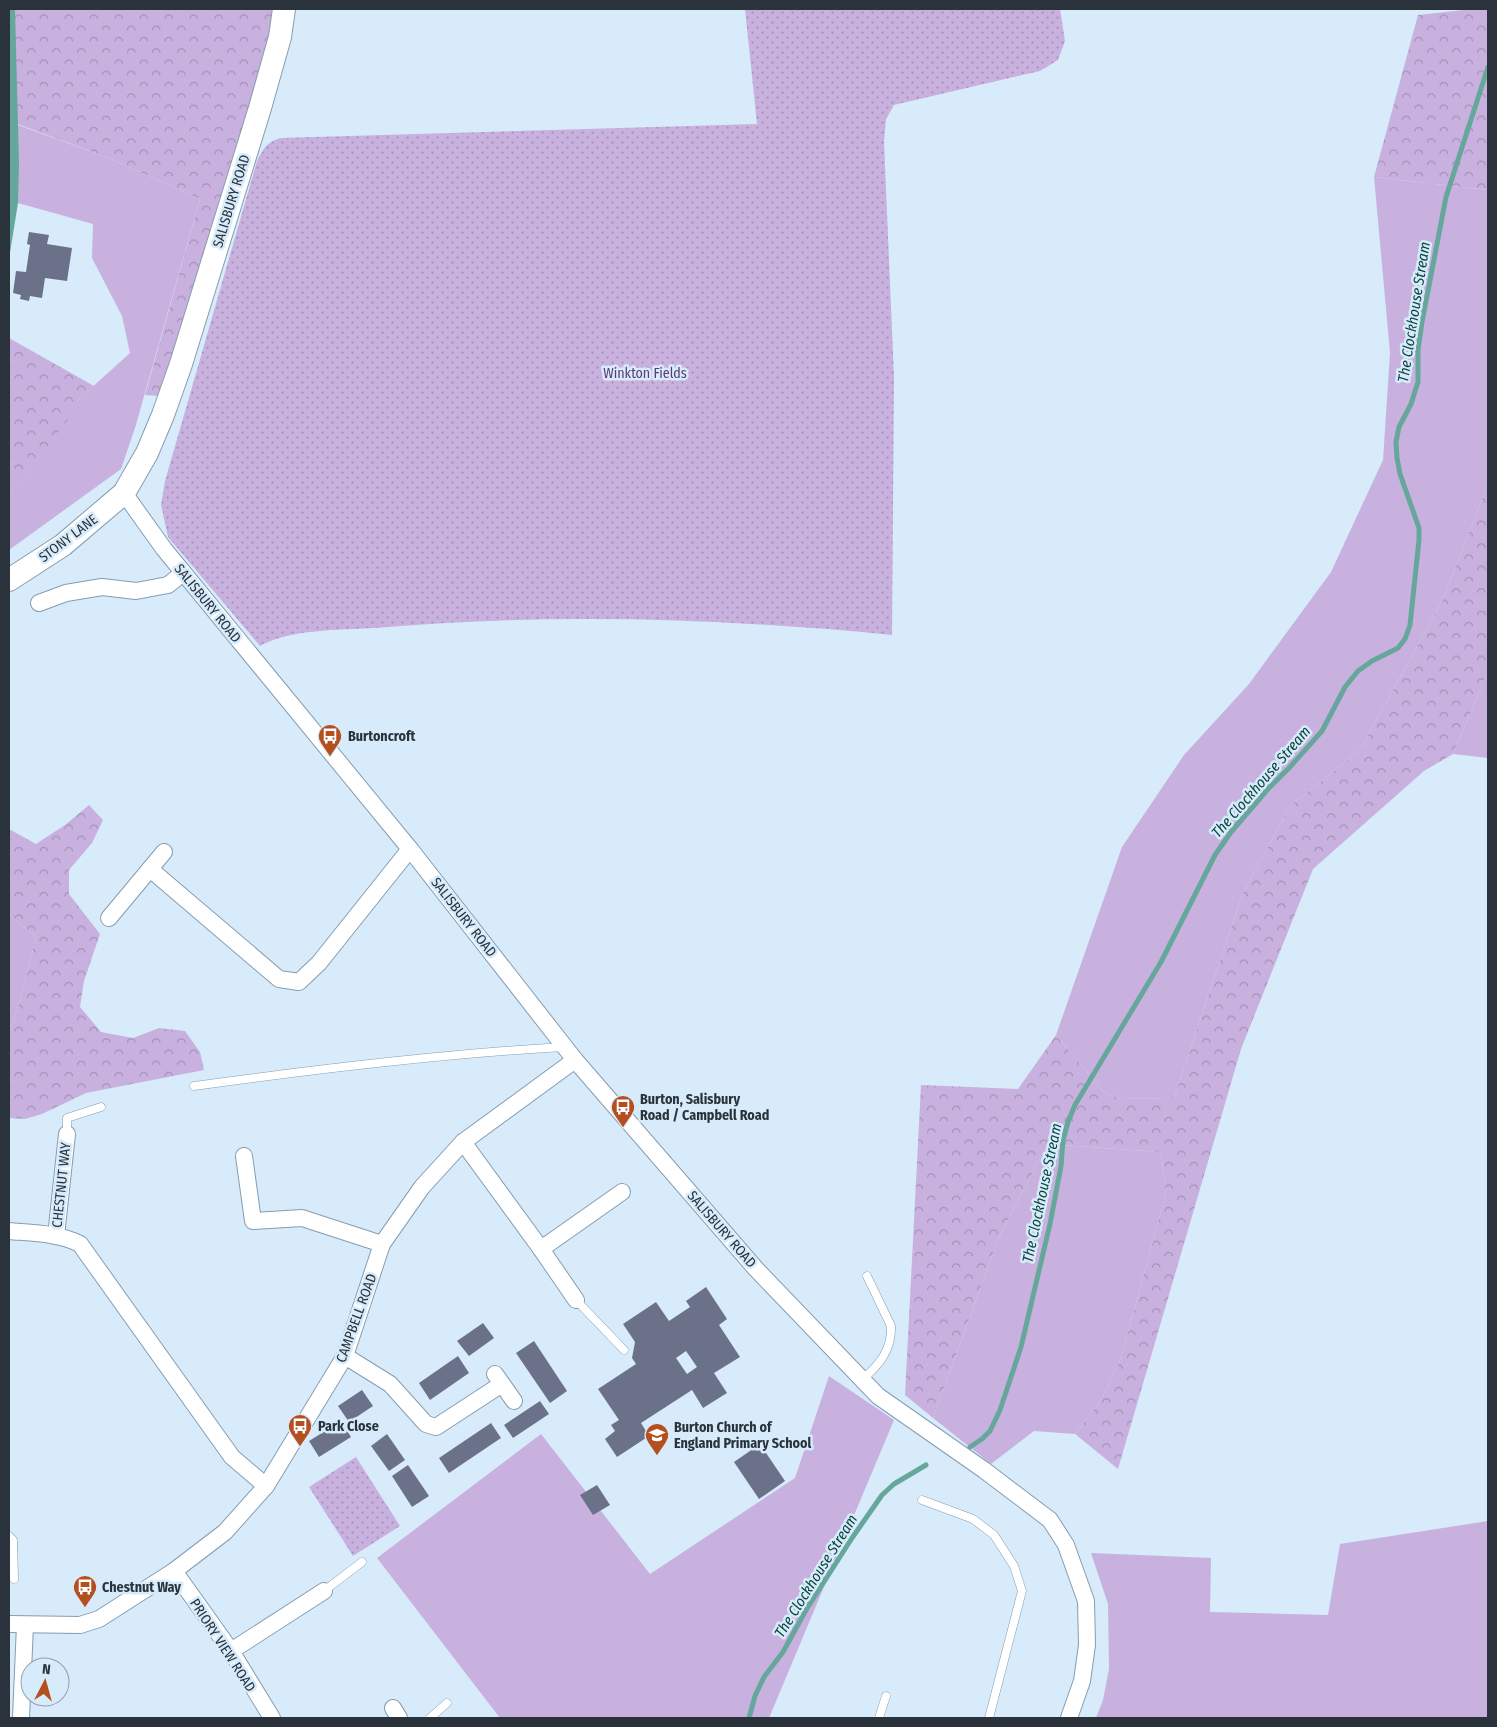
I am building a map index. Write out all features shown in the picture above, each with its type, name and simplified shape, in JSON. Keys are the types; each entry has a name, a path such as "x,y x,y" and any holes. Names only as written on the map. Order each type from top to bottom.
{"main road":[{"name":"SALISBURY ROAD","path":"124,493 148,453 181,364 260,108 280,38 284,9"},
{"name":"STONY LANE","path":"9,580 63,545 124,493"}],"street":[{"name":"SALISBURY ROAD","path":"124,493 183,573 410,849 570,1054 756,1269 878,1396 984,1470 1050,1520 1066,1545 1086,1601 1087,1644 1082,1681 1069,1718"},
{"path":"39,603 66,593 102,588 136,591 168,585 183,573"},
{"path":"150,869 279,979 299,982 319,964 410,849"},
{"path":"109,918 164,852"},
{"name":"CAMPBELL ROAD","path":"17,1625 80,1625 99,1619 174,1572 225,1532 266,1486 345,1356 382,1244 422,1187 463,1142 570,1054"},
{"name":"CHESTNUT WAY","path":"56,1236 67,1134"},
{"path":"463,1142 541,1248 576,1300"},
{"path":"244,1156 253,1221 302,1218 382,1244"},
{"path":"541,1248 622,1192"},
{"name":"CHESTNUT WAY","path":"9,1230 72,1239 80,1244 232,1457 266,1486"},
{"path":"345,1356 390,1384 426,1424 436,1427 499,1379 514,1401"},
{"name":"PRIORY VIEW ROAD","path":"174,1572 231,1651 272,1718"},
{"path":"231,1651 324,1591"},
{"path":"17,1625 21,1718"}],"lane":[{"path":"194,1086 320,1069 467,1053 570,1054"},
{"path":"67,1134 67,1118 102,1107"},
{"path":"863,1379 878,1365 891,1340 891,1326 867,1276"},
{"path":"576,1300 624,1350"},
{"path":"922,1500 973,1518 994,1535 1014,1566 1022,1591 989,1718"},
{"path":"9,1536 13,1540 14,1579"},
{"path":"324,1591 362,1562"},
{"path":"879,1718 886,1696"},
{"path":"430,1718 447,1703"}],"green space":[{"path":"9,9 275,9 272,28 230,180 158,396 145,395 200,199 109,158 9,121"},
{"name":"Winkton Fields","path":"745,9 1060,9 1065,41 1058,60 1040,71 894,105 886,119 884,142 894,377 892,635 698,621 504,620 315,631 286,636 260,646 168,537 161,505 165,481 257,161 264,149 268,144 280,138 757,124"},
{"path":"1488,9 1488,190 1374,177 1418,15"},
{"path":"18,125 109,158 200,199 135,428 121,469 9,550 9,497 69,417 79,399 130,353 122,316 92,258 93,224 18,203"},
{"path":"1374,177 1488,190 1488,484 1443,599 1360,750 1291,805 1242,895 1174,1098 1121,1099 1103,1091 1056,1035 1122,847 1184,755 1249,684 1331,572 1383,460 1390,353"},
{"path":"9,338 94,386 79,399 70,417 9,497"},
{"path":"1488,484 1488,671 1453,754 1424,771 1313,869 1241,1049 1118,1469 1075,1434 1101,1401 1121,1358 1166,1193 1161,1152 1047,1144 998,1240 933,1418 905,1395 921,1085 1018,1089 1056,1035 1103,1091 1121,1099 1174,1098 1242,895 1291,805 1360,750 1443,599"},
{"path":"1488,671 1488,758 1453,754"},
{"path":"89,805 103,820 92,843 69,870 69,894 100,934 84,981 80,1007 101,1032 133,1038 159,1028 185,1031 200,1052 204,1070 86,1093 42,1114 25,1119 9,1118 9,1027 13,1023 36,937 9,914 9,829 36,844 65,825"},
{"path":"9,914 36,937 13,1023 9,1027"},
{"path":"1047,1144 1161,1152 1166,1193 1121,1358 1101,1401 1075,1434 1034,1431 991,1464 933,1418 998,1240"},
{"path":"829,1376 894,1420 769,1718 500,1718 377,1558 541,1434 650,1574 795,1478"},
{"path":"356,1457 400,1526 353,1556 309,1487"},
{"path":"1488,1521 1488,1718 1096,1718 1103,1700 1109,1669 1108,1604 1091,1553 1211,1558 1210,1612 1328,1615 1340,1544"}],"shaded area":[{"path":"9,9 15,9 19,163 18,203 9,259"}],"building":[{"path":"29,232 49,235 47,244 72,248 67,281 45,278 42,298 30,296 29,301 20,299 21,295 13,293 16,271 26,272 30,245 27,244"},
{"path":"706,1287 727,1319 719,1325 740,1357 714,1373 727,1393 703,1408 692,1390 641,1423 649,1436 617,1457 605,1439 615,1431 611,1425 619,1420 598,1389 636,1364 632,1358 635,1342 623,1324 656,1302 669,1321 690,1307 686,1301","holes":["686,1351 697,1367 687,1374 676,1358"]},
{"path":"483,1323 494,1338 469,1356 457,1341"},
{"path":"534,1341 567,1391 550,1403 516,1353"},
{"path":"458,1356 469,1373 430,1400 419,1383"},
{"path":"362,1390 373,1406 349,1422 338,1406"},
{"path":"540,1401 549,1414 513,1438 504,1425"},
{"path":"341,1421 351,1437 319,1457 309,1441"},
{"path":"491,1423 501,1438 449,1473 439,1458"},
{"path":"387,1434 405,1460 389,1471 371,1446"},
{"path":"760,1444 785,1481 759,1499 734,1462"},
{"path":"408,1465 429,1496 412,1507 392,1476"},
{"path":"597,1485 610,1505 593,1515 580,1495"}],"waterway":[{"name":"The Clockhouse Stream","path":"970,1447 990,1431 1000,1410 1021,1347 1050,1224 1061,1166 1063,1140 1075,1105 1161,962 1215,855 1231,832 1322,731 1345,687 1358,671 1372,661 1398,648 1405,639 1410,625 1419,528 1400,474 1396,442 1399,427 1411,404 1418,382 1418,350 1422,322 1446,197 1488,67"},
{"name":"The Clockhouse Stream","path":"749,1718 755,1696 764,1677 783,1652 806,1610 882,1495 894,1484 926,1465"}],"place":[{"name":"Burtoncroft","path":"330,757"},
{"name":"Burton, Salisbury Road / Campbell Road","path":"623,1128"},
{"name":"Park Close","path":"300,1447"},
{"name":"Burton Church of England Primary School","path":"657,1456"},
{"name":"Chestnut Way","path":"85,1608"}]}
